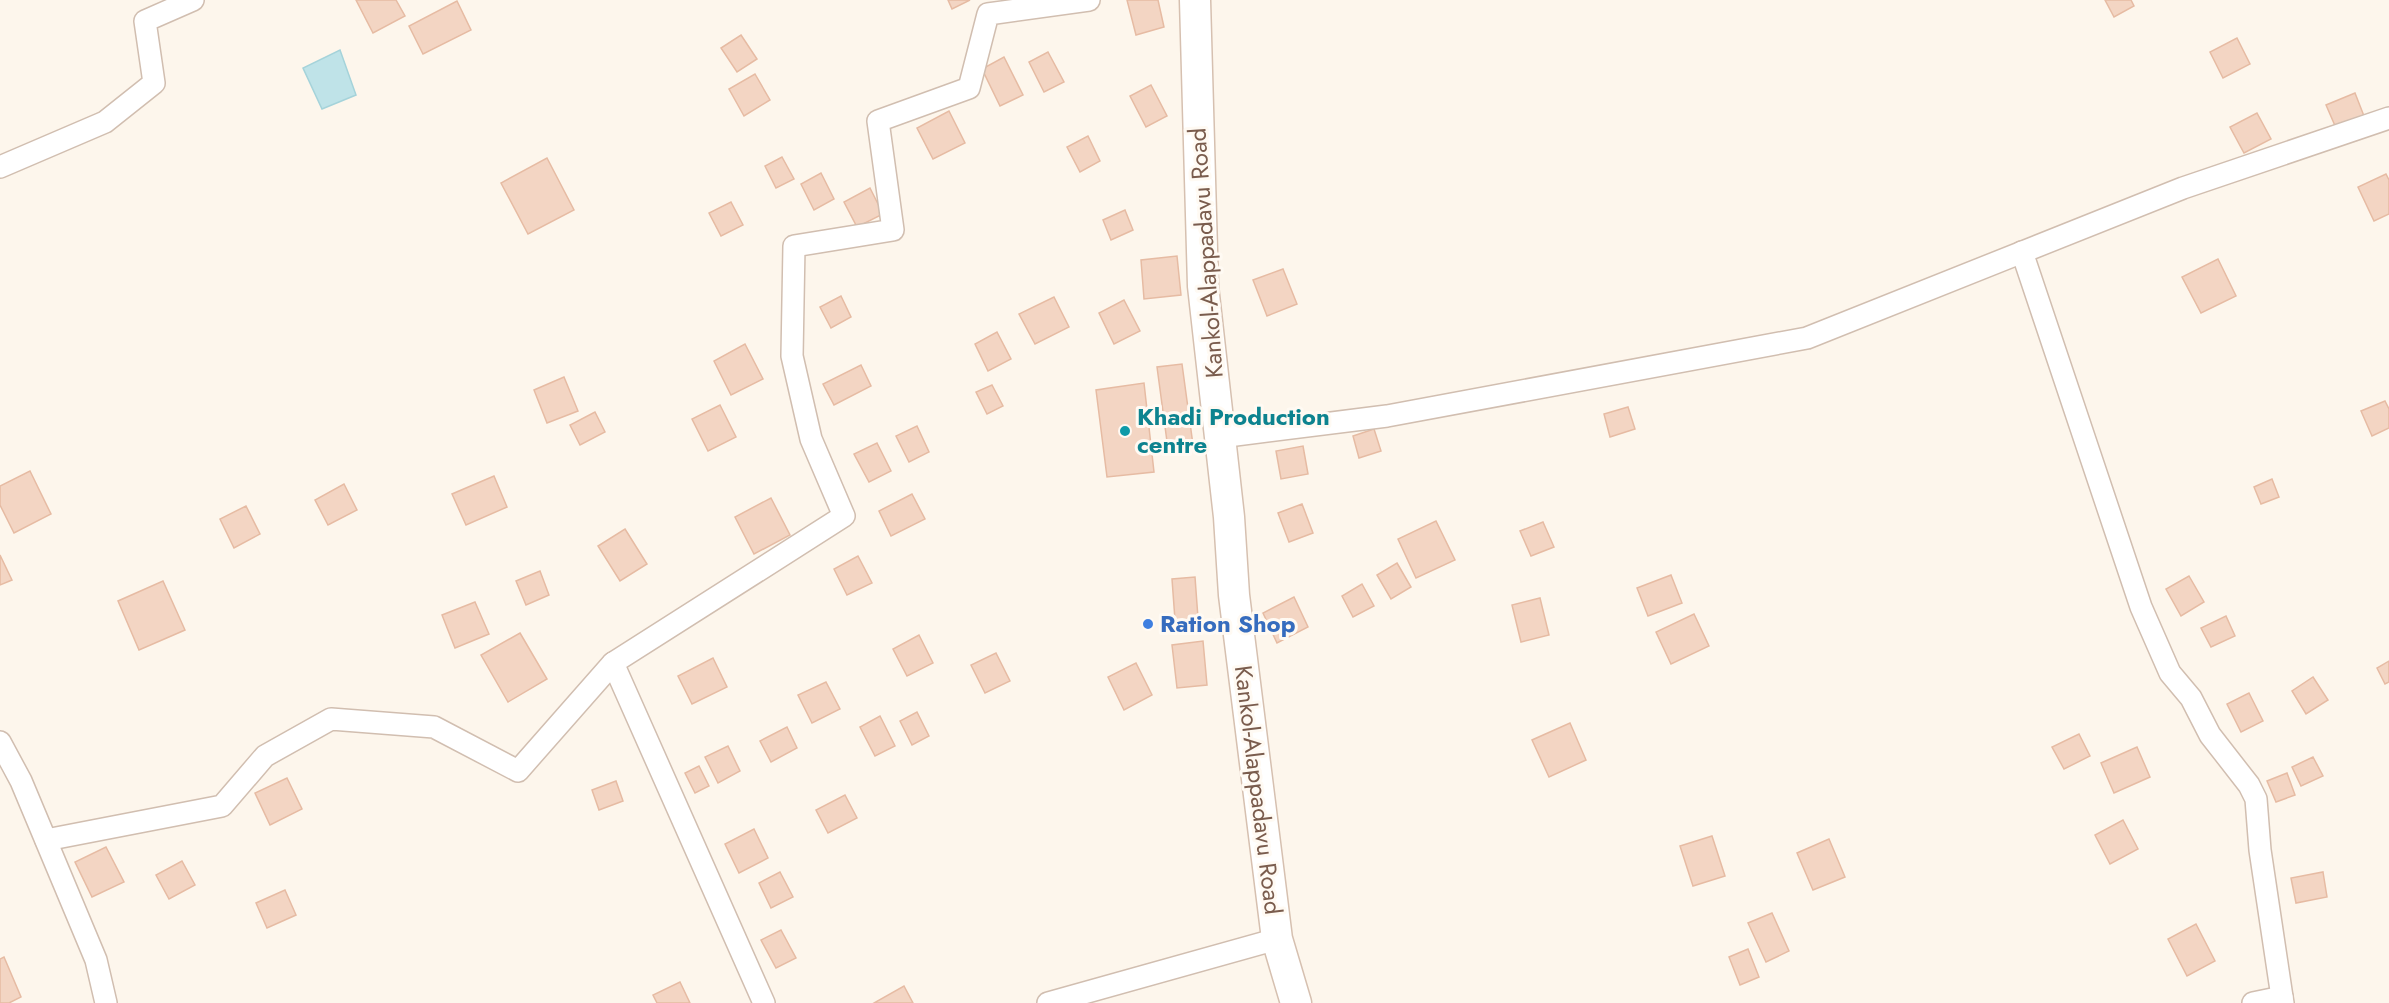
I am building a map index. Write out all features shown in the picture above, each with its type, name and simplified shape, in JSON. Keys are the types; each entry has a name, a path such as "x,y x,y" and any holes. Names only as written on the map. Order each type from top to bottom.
{"main road":[{"name":"Kankol-Alappadavu Road","path":"1195,0 1203,286 1220,437 1234,595 1277,939 1296,1003"}],"street":[{"path":"0,167 105,122 154,83 145,21 193,0"},
{"path":"46,840 222,806 265,756 331,719 434,727 518,771 614,663 844,516 811,439 792,356 794,246 893,230 878,121 969,88 988,14 1089,0"},
{"path":"1220,437 1387,416 1807,338 2183,188 2389,118"},
{"path":"2022,252 2141,607 2170,672 2191,698 2210,735 2249,784 2256,799 2260,850 2283,1000 2253,1003"},
{"path":"614,663 764,1003"},
{"path":"1,746 21,781 96,960 106,1003"},
{"path":"1048,1003 1277,939"}],"water":[{"path":"340,50 356,95 322,109 303,68"}],"building":[{"path":"356,0 396,0 405,16 373,33"},
{"path":"948,0 970,0 952,9"},
{"path":"1127,0 1158,0 1164,27 1136,35"},
{"path":"2105,0 2131,0 2134,6 2114,17"},
{"path":"457,1 471,30 423,54 409,26"},
{"path":"741,35 757,59 737,72 721,48"},
{"path":"2237,38 2250,64 2223,78 2210,52"},
{"path":"1048,52 1064,82 1044,92 1029,62"},
{"path":"1004,57 1023,95 1000,106 982,69"},
{"path":"755,74 770,100 744,116 729,89"},
{"path":"1151,85 1167,116 1146,127 1130,96"},
{"path":"2355,93 2364,116 2336,128 2326,105"},
{"path":"949,111 965,143 933,159 917,128"},
{"path":"2257,113 2271,139 2244,153 2230,127"},
{"path":"1088,136 1100,161 1080,172 1067,147"},
{"path":"782,157 794,179 776,188 765,166"},
{"path":"547,158 574,210 528,234 501,183"},
{"path":"821,173 834,199 814,210 801,184"},
{"path":"2386,174 2389,180 2389,214 2374,221 2358,187"},
{"path":"870,188 883,214 857,227 844,202"},
{"path":"731,202 743,225 721,236 709,213"},
{"path":"1125,210 1133,230 1111,240 1103,220"},
{"path":"1177,256 1181,295 1144,299 1141,260"},
{"path":"2218,259 2236,296 2201,313 2182,277"},
{"path":"1283,269 1297,304 1267,316 1253,280"},
{"path":"841,296 851,317 831,328 820,307"},
{"path":"1054,297 1069,327 1035,344 1019,314"},
{"path":"1124,300 1140,331 1114,344 1099,313"},
{"path":"997,332 1011,359 988,371 975,344"},
{"path":"745,344 763,379 731,395 714,361"},
{"path":"1182,364 1193,445 1168,449 1157,367"},
{"path":"861,365 871,386 834,405 823,384"},
{"path":"564,377 578,411 547,423 534,390"},
{"name":"Khadi Production centre","path":"1144,383 1154,472 1107,477 1096,390"},
{"path":"992,385 1003,406 987,414 976,392"},
{"path":"2385,401 2389,409 2389,428 2372,436 2361,411"},
{"path":"720,405 736,437 708,451 692,419"},
{"path":"1628,407 1635,429 1610,437 1604,414"},
{"path":"595,412 605,432 580,445 570,425"},
{"path":"917,426 929,452 909,462 896,436"},
{"path":"1374,429 1381,451 1359,458 1353,436"},
{"path":"877,443 891,471 869,482 854,454"},
{"path":"1303,446 1308,474 1281,479 1276,451"},
{"path":"30,471 51,514 14,533 0,505 0,486"},
{"path":"494,476 507,507 466,525 452,494"},
{"path":"2272,479 2279,497 2261,504 2254,487"},
{"path":"344,484 357,510 328,525 315,500"},
{"path":"912,494 925,519 891,536 879,511"},
{"path":"771,498 790,535 754,554 735,517"},
{"path":"1302,504 1313,533 1289,542 1278,513"},
{"path":"246,506 260,534 234,548 220,519"},
{"path":"1436,521 1455,560 1416,578 1398,539"},
{"path":"1543,522 1554,547 1531,556 1520,531"},
{"path":"625,529 647,564 620,581 598,546"},
{"path":"0,555 12,580 0,585"},
{"path":"858,556 872,583 847,595 834,569"},
{"path":"1397,563 1411,587 1391,599 1377,575"},
{"path":"540,571 549,595 526,605 516,581"},
{"path":"1671,575 1682,603 1648,616 1637,588"},
{"path":"2189,576 2204,602 2181,616 2166,589"},
{"path":"1195,577 1198,618 1175,620 1172,579"},
{"path":"163,581 185,630 139,650 118,601"},
{"path":"1362,584 1374,606 1353,617 1342,596"},
{"path":"1294,597 1308,627 1277,643 1263,613"},
{"path":"1540,598 1549,635 1521,642 1512,605"},
{"path":"475,602 489,634 455,648 442,615"},
{"path":"1694,614 1709,646 1671,664 1656,632"},
{"path":"2226,616 2235,636 2211,647 2201,628"},
{"path":"520,633 547,679 508,702 481,655"},
{"path":"919,635 933,663 907,676 893,649"},
{"path":"1203,641 1207,685 1177,688 1172,645"},
{"path":"996,653 1010,681 985,693 971,665"},
{"path":"713,658 727,687 692,704 678,676"},
{"path":"2389,661 2389,682 2385,684 2377,668"},
{"path":"1136,663 1152,695 1124,710 1108,677"},
{"path":"2313,677 2328,700 2306,714 2292,691"},
{"path":"826,682 840,709 812,723 798,695"},
{"path":"2249,693 2263,721 2241,732 2227,704"},
{"path":"917,712 929,736 912,745 900,721"},
{"path":"880,716 895,746 875,756 860,727"},
{"path":"1570,723 1586,760 1549,777 1532,740"},
{"path":"787,727 797,748 771,762 760,741"},
{"path":"2079,734 2090,756 2064,769 2052,747"},
{"path":"728,746 740,771 718,783 705,757"},
{"path":"2137,747 2150,777 2114,793 2101,763"},
{"path":"2313,757 2323,776 2301,786 2292,767"},
{"path":"699,766 709,786 695,793 685,773"},
{"path":"2287,773 2295,795 2276,802 2267,781"},
{"path":"287,778 302,809 270,825 255,793"},
{"path":"616,781 623,801 599,810 592,790"},
{"path":"845,795 857,818 828,833 816,810"},
{"path":"2123,820 2138,849 2110,864 2095,835"},
{"path":"754,829 768,858 739,873 725,844"},
{"path":"1712,836 1725,876 1693,886 1680,846"},
{"path":"1829,839 1845,877 1813,890 1797,853"},
{"path":"106,847 124,882 92,897 75,862"},
{"path":"182,861 195,885 169,899 156,875"},
{"path":"780,872 793,897 771,908 759,883"},
{"path":"2323,872 2327,897 2296,903 2291,878"},
{"path":"285,890 296,915 267,928 256,903"},
{"path":"1772,913 1789,951 1766,962 1748,923"},
{"path":"2196,924 2215,961 2187,976 2168,939"},
{"path":"781,930 796,958 776,968 761,940"},
{"path":"1748,949 1759,977 1740,985 1729,957"},
{"path":"4,957 21,997 9,1003 0,1003 0,959"},
{"path":"680,982 690,1003 657,1003 653,995"},
{"path":"904,986 913,1003 874,1003"}],"place":[{"name":"Khadi Production centre","path":"1125,431"},
{"name":"Ration Shop","path":"1148,624"}]}
